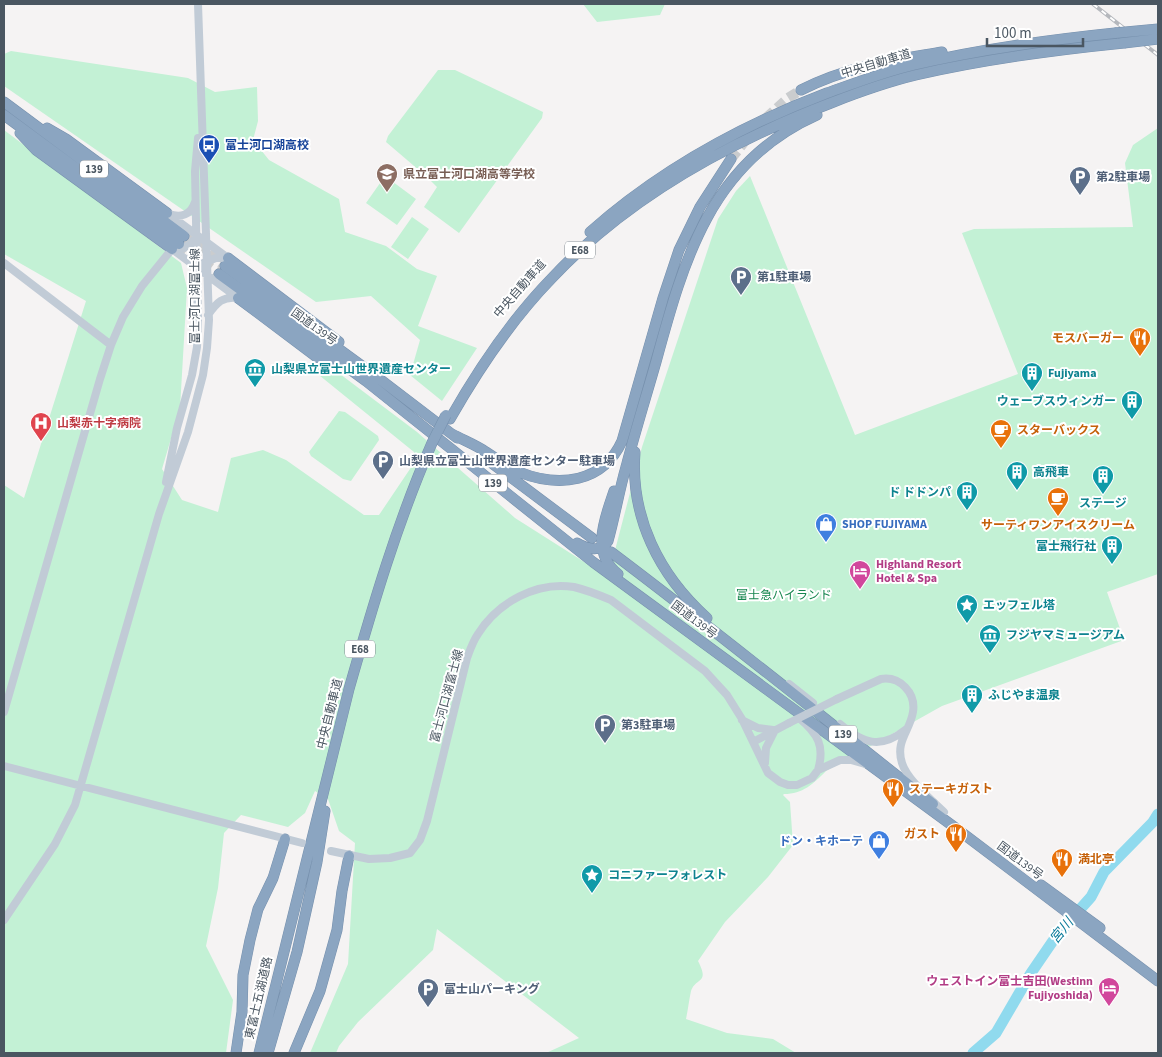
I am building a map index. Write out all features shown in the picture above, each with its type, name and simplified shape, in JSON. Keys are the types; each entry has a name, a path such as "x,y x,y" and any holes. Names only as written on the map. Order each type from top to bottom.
{"highway":[{"name":"中央自動車道","path":"284,948 349,689 386,562 405,507 434,444 481,359 502,329 546,277 582,239 643,189 716,143 780,112 880,75 920,64 991,49 1158,28"},
{"path":"801,90 839,73 876,63 1009,42 1041,38 1072,38"},
{"name":"中央自動車道","path":"448,417 485,361 531,301 575,255 624,214 703,163 758,133 849,96 915,76 1033,53 1158,39"},
{"path":"658,610 614,571 606,559 607,549 626,466 673,300 686,263 703,225 729,184 758,151 772,140 790,129 838,106 915,76"},
{"path":"5,110 66,139 167,214"},
{"path":"5,110 36,150 178,243"},
{"name":"139","path":"5,110 178,243"},
{"path":"452,434 486,451 503,464 518,472 537,478 561,481 586,476 595,472 609,461 616,453 627,424 665,290 679,250 700,207 731,159"},
{"path":"224,266 321,326 343,345 369,377"},
{"name":"国道139号","path":"224,266 369,377 530,513 658,610 972,840 1158,973"},
{"path":"238,298 318,358 369,377"},
{"name":"国道139号","path":"369,377 452,434 592,538"},
{"path":"607,549 601,538 622,465 627,424"},
{"path":"636,433 634,474 636,491 643,525 650,543 679,590 744,654"},
{"name":"中央自動車道","path":"297,952 317,862 331,778 356,682 390,563 434,444"},
{"path":"530,513 583,547 607,549"},
{"name":"国道139号","path":"607,549 744,654 792,694 1061,904"},
{"path":"236,1053 242,1012 243,975 250,940 258,909 273,878 285,838"},
{"path":"294,1053 320,991 336,930 350,856"},
{"name":"国道139号","path":"1081,918 1158,980"},
{"name":"東富士五湖道路","path":"259,1053 284,948"},
{"name":"東富士五湖道路","path":"268,1053 297,952"}],"main road":[{"name":"富士河口湖富士線","path":"4,920 55,844 75,805 82,786 159,514 188,432 203,374 207,348 208,315 198,4"},
{"name":"富士河口湖富士線","path":"159,514 177,428 195,360 198,334 195,171 201,101"},
{"path":"167,214 175,216 187,214 196,200"},
{"path":"167,214 206,243 224,266"},
{"path":"178,243 182,250 196,236"},
{"path":"178,243 182,253 197,251 206,243"},
{"path":"178,243 197,267 238,298"},
{"path":"4,712 111,344 131,304 178,243"},
{"path":"197,267 216,258 224,266"},
{"path":"4,264 111,344"},
{"path":"208,315 214,306 224,298 238,298"},
{"name":"富士河口湖富士線","path":"331,851 369,859 390,858 410,853 420,840 427,821 467,658 477,634 496,612 519,596 533,591 558,587 573,587 611,600 705,671 727,696 742,719 752,742 772,778 788,786 797,785 806,782 818,770 834,762 845,760 864,763 878,771"},
{"path":"744,654 796,690 845,729 860,738 880,743 906,730"},
{"path":"752,742 881,679 897,680 905,687 913,703 913,713 902,740 900,754 905,772 944,812"},
{"path":"769,691 803,721 816,736 822,752 818,770"},
{"path":"742,719 758,728 775,730"},
{"path":"766,768 766,748 775,730"},
{"path":"4,766 302,843"}],"green space":[{"path":"583,4 665,4 660,15 597,22"},
{"path":"11,51 188,78 215,92 257,87 258,121 253,140 269,160 339,199 345,232 386,246 417,269 437,276 418,326 477,348 442,401 410,375 420,340 371,296 316,302 4,86 4,54"},
{"path":"438,70 455,70 543,112 542,118 459,233 424,207 437,187 386,142 388,136"},
{"name":"富士急ハイランド","path":"1158,128 1158,574 1107,592 1124,640 942,706 826,771 802,790 783,795 790,802 793,845 768,877 725,922 698,961 703,973 701,979 691,991 686,1019 727,1033 773,1039 796,1053 546,1053 579,1038 437,929 433,950 358,1022 339,1046 336,1053 310,1053 348,964 355,843 339,831 328,799 315,791 305,813 288,827 241,815 224,833 218,888 206,946 233,1000 226,1053 4,1053 4,485 24,498 86,301 4,254 4,130 181,263 187,288 180,408 162,469 182,500 218,512 231,458 263,450 286,460 364,515 379,515 412,466 414,452 314,371 316,364 332,368 417,432 515,518 608,577 642,447 718,219 736,191 750,176 855,435 1018,374 962,233 974,229 1133,227 1125,163 1133,145"},
{"path":"385,176 416,199 397,225 366,203"},
{"path":"412,217 429,229 408,259 391,247"},
{"path":"339,411 345,412 378,436 379,440 351,481 343,479 311,456 309,452"}],"waterway":[{"name":"宮川","path":"973,1053 996,1033 1031,973 1057,935 1091,897 1104,872 1153,822 1158,814"}],"tunnel":[{"path":"766,118 788,98 801,90"},
{"path":"731,159 746,140"},
{"path":"184,236 225,266"},
{"path":"179,244 219,274"}],"railway":[{"path":"1093,4 1158,55"}],"place":[{"name":"富士河口湖高校","path":"209,164"},
{"name":"県立富士河口湖高等学校","path":"387,193"},
{"name":"第2駐車場","path":"1080,196"},
{"name":"第1駐車場","path":"741,296"},
{"name":"モスバーガー","path":"1140,357"},
{"name":"山梨県立富士山世界遺産センター","path":"255,388"},
{"name":"Fujiyama","path":"1032,392"},
{"name":"ウェーブスウィンガー","path":"1132,420"},
{"name":"山梨赤十字病院","path":"41,442"},
{"name":"スターバックス","path":"1001,449"},
{"name":"山梨県立富士山世界遺産センター駐車場","path":"383,480"},
{"name":"高飛車","path":"1017,491"},
{"name":"ステージ","path":"1103,495"},
{"name":"ド ドドンパ","path":"967,511"},
{"name":"サーティワンアイスクリーム","path":"1058,517"},
{"name":"SHOP FUJIYAMA","path":"826,543"},
{"name":"富士飛行社","path":"1112,565"},
{"name":"Highland Resort Hotel & Spa","path":"860,590"},
{"name":"エッフェル塔","path":"967,624"},
{"name":"フジヤマミュージアム","path":"990,654"},
{"name":"ふじやま温泉","path":"972,714"},
{"name":"第3駐車場","path":"605,744"},
{"name":"ステーキガスト","path":"893,808"},
{"name":"ガスト","path":"956,853"},
{"name":"ドン・キホーテ","path":"879,860"},
{"name":"満北亭","path":"1062,878"},
{"name":"コニファーフォレスト","path":"592,894"},
{"name":"ウェストイン富士吉田(Westinn Fujiyoshida)","path":"1109,1007"},
{"name":"富士山パーキング","path":"428,1008"}]}
